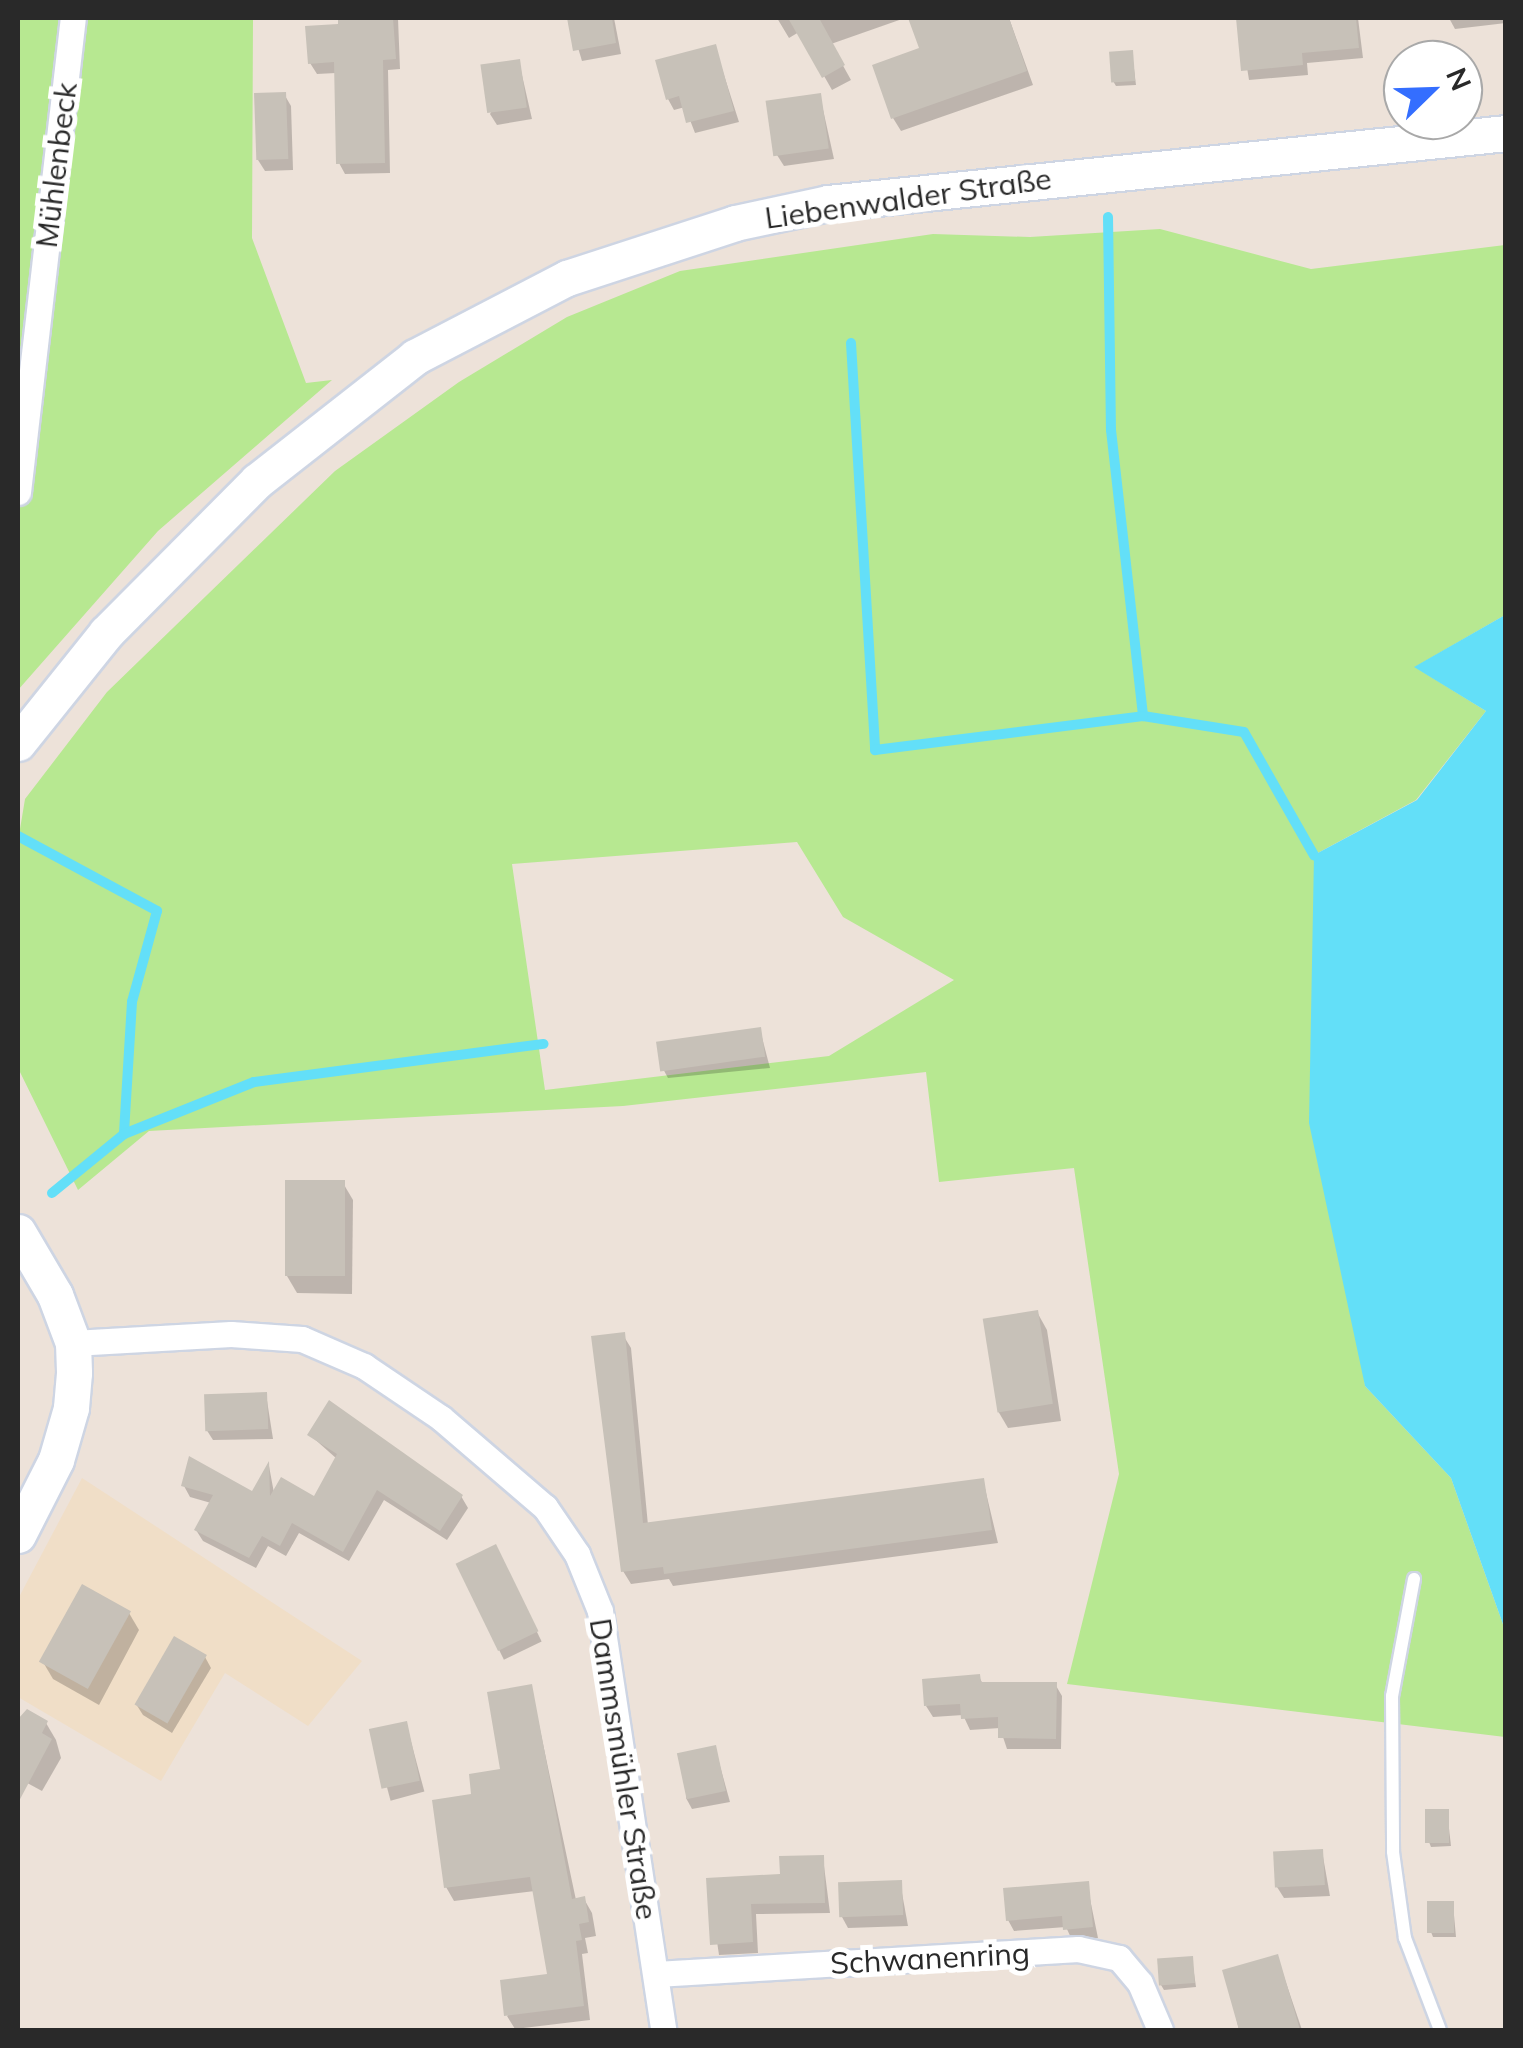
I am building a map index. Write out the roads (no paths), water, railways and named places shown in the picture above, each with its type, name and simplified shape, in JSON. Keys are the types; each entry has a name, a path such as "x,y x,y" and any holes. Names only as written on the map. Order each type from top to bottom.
{"main road":[{"name":"Liebenwalder Straße","path":"23,722 212,521 355,401 468,326 613,260 754,218 848,200 1506,133"},
{"path":"18,1232 55,1295 73,1343 72,1408 56,1460 18,1535"}],"street":[{"name":"Mühlenbeck","path":"18,492 73,18"},
{"name":"Dammsmühler Straße","path":"73,1343 213,1334 302,1339 364,1366 441,1418 545,1507 577,1554 600,1610 663,2030"},
{"name":"Schwanenring","path":"656,1974 1078,1949 1119,1958 1140,1983 1160,2030"}],"lane":[{"path":"1414,1579 1392,1696 1393,1852 1405,1938 1440,2030"}],"water":[{"path":"1505,615 1505,1630 1451,1478 1365,1386 1309,1123 1314,855 1417,800 1486,711 1414,667"}],"waterway":[{"path":"1108,217 1111,430 1143,716 1244,732 1314,855"},
{"path":"851,343 875,750 1143,716"},
{"path":"18,836 157,911 132,1002 124,1134"},
{"path":"52,1193 124,1134 254,1082 544,1044"}]}
